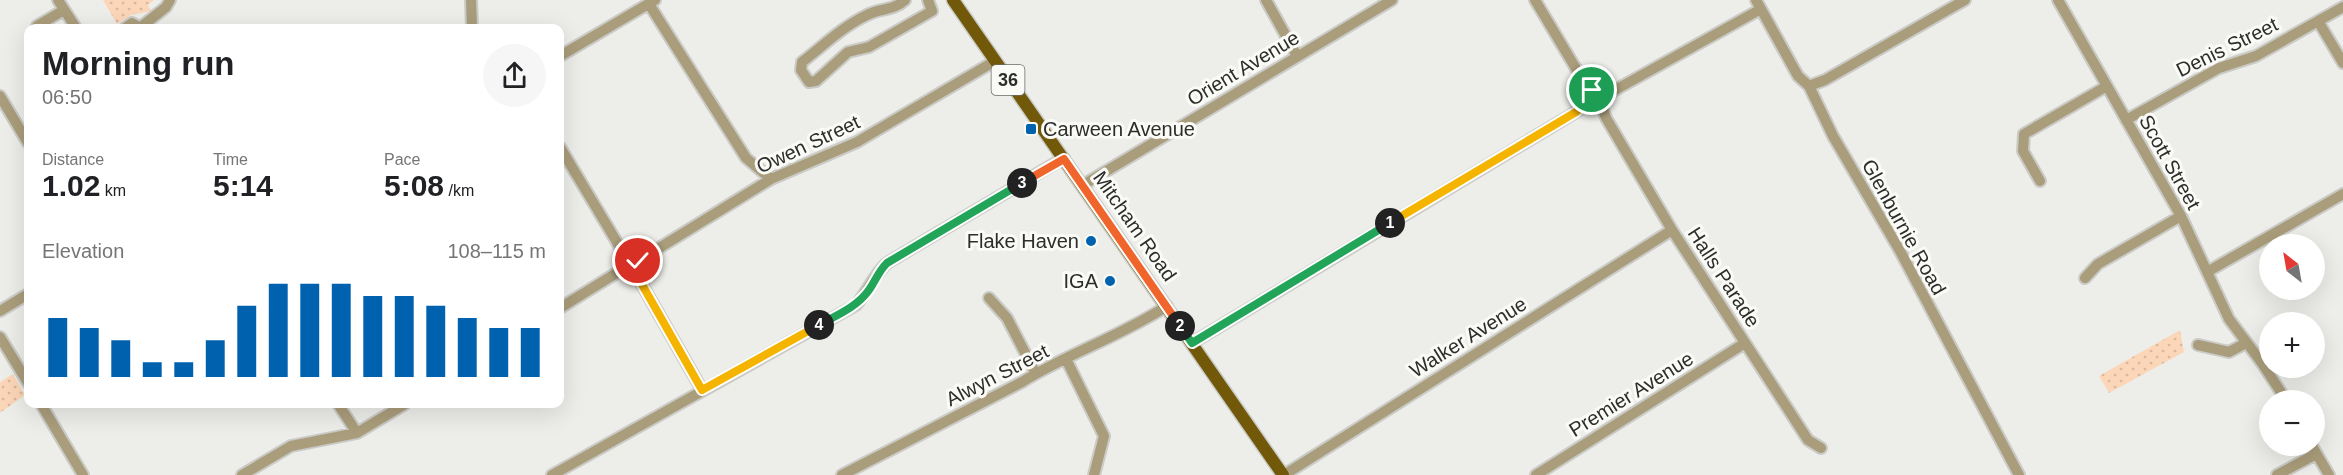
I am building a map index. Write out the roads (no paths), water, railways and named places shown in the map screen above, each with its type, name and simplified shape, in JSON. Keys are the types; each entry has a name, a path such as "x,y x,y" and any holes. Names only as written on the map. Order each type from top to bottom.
{"main road":[{"name":"Mitcham Road","path":"952,0 1283,475"}],"street":[{"path":"146,24 166,7 170,0"},
{"path":"471,0 472,24"},
{"path":"905,0 890,10 865,16 834,33 802,62 804,77 809,82 816,81 848,52 869,47 920,20 932,11 928,0"},
{"path":"1266,0 1297,56"},
{"name":"Orient Avenue","path":"1083,185 1392,0"},
{"name":"Halls Parade","path":"1535,0 1672,230 1808,440 1821,448"},
{"path":"1809,86 1825,80 1965,0"},
{"name":"Scott Street","path":"2059,0 2181,216 2216,297 2279,390"},
{"path":"564,55 652,2 746,158 771,179"},
{"path":"39,24 61,5 73,24"},
{"path":"1192,343 1758,5"},
{"name":"Glenburnie Road","path":"1758,5 1798,76 1809,86 1833,136 1900,251 2019,475"},
{"name":"Denis Street","path":"2126,120 2219,68 2256,56 2343,7"},
{"path":"2318,21 2343,63"},
{"name":"Owen Street","path":"564,305 629,263 771,179 857,142 995,61"},
{"path":"2040,181 2024,151 2024,134 2107,87"},
{"path":"0,96 24,136"},
{"path":"564,154 629,263 630,275 636,274 702,390"},
{"path":"552,475 856,305 870,289 877,273 887,263 1064,159"},
{"path":"2207,272 2343,194"},
{"path":"2085,278 2097,264 2181,216"},
{"name":"Walker Avenue","path":"1283,475 1672,230"},
{"path":"0,311 24,296"},
{"path":"989,298 1007,318 1035,372"},
{"name":"Alwyn Street","path":"842,475 1022,382 1035,372 1066,360 1167,306"},
{"path":"0,337 24,376"},
{"name":"Premier Avenue","path":"1536,475 1745,343"},
{"path":"2198,345 2229,352 2246,343"},
{"path":"1066,360 1104,436 1094,475"},
{"path":"43,408 82,475"},
{"path":"341,408 357,433"},
{"path":"242,475 291,446 357,433 398,408"},
{"path":"2277,475 2305,456"},
{"path":"2318,456 2329,475"}],"place":[{"name":"Carween Avenue","path":"1031,129"},
{"name":"Flake Haven","path":"1091,241"},
{"name":"IGA","path":"1110,281"}]}
